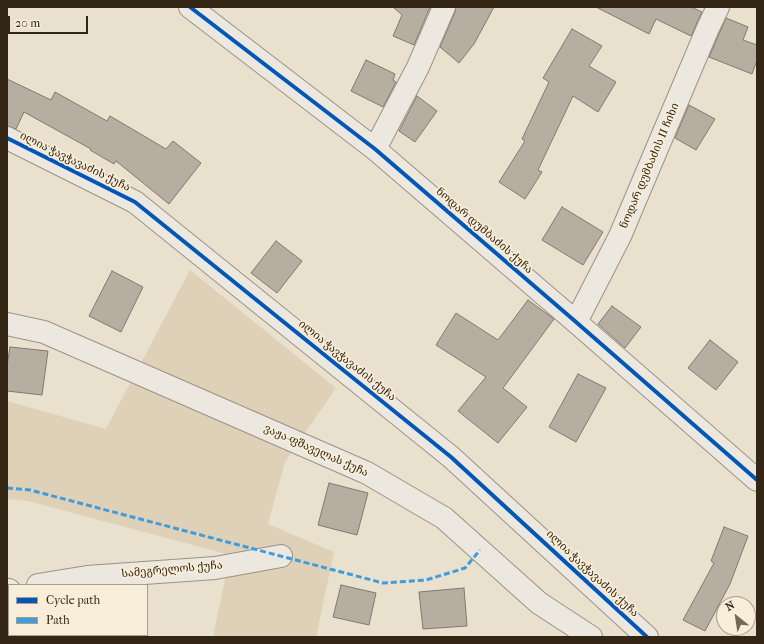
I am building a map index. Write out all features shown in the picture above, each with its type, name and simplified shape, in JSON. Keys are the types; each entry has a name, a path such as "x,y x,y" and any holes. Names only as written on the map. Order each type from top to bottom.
{"street":[{"name":"ნოდარ დუმბაძის ქუჩა","path":"190,7 375,149 757,480"},
{"path":"375,149 418,67 444,7"},
{"name":"ნოდარ დუმბაძის II ჩიხი","path":"576,322 620,236 718,7"},
{"name":"ილია ჭავჭავაძის ქუჩა","path":"7,138 135,202 451,457 648,637"},
{"name":"ვაჟა-ფშაველას ქუჩა","path":"7,324 44,332 367,473 444,518 539,603 591,637"},
{"name":"სამეგრელოს ქუჩა","path":"44,584 87,577 215,568 281,556"}],"shaded area":[{"path":"190,270 336,388 285,462 268,524 334,552 316,637 213,637 230,555 28,501 7,499 7,401 106,429"}],"building":[{"path":"393,7 430,7 414,45 393,36 402,15"},
{"path":"456,7 494,7 474,44 459,63 440,47"},
{"path":"596,7 691,7 702,12 691,36 656,19 649,34"},
{"path":"726,18 748,27 743,40 757,45 757,60 752,74 709,57"},
{"path":"572,29 602,46 589,66 616,82 598,112 573,96 538,170 542,172 525,199 499,182 525,141 522,139 549,82 543,78"},
{"path":"366,60 395,74 393,80 396,82 383,107 351,91"},
{"path":"7,79 51,100 55,92 107,121 110,116 166,149 173,141 201,163 169,204 116,161 114,164 90,150 91,149 24,112 16,129 7,126"},
{"path":"417,96 437,111 415,142 399,131"},
{"path":"689,105 715,119 696,150 675,138"},
{"path":"562,207 603,232 583,265 542,240"},
{"path":"276,241 302,261 277,293 251,273"},
{"path":"112,271 143,287 121,332 89,316"},
{"path":"528,300 554,319 503,388 527,407 498,443 458,411 486,377 436,345 456,313 498,340"},
{"path":"612,306 641,327 625,348 598,324"},
{"path":"710,340 738,362 716,390 688,368"},
{"path":"10,347 48,351 42,395 7,391 7,366"},
{"path":"578,374 606,388 576,442 549,427"},
{"path":"329,483 368,493 357,535 318,525"},
{"path":"724,527 748,536 730,584 724,596 716,596 716,610 705,631 683,620 714,563 711,561"},
{"path":"341,585 376,593 369,625 333,617"},
{"path":"464,588 467,626 423,629 419,592"}],"marked path":[{"path":"7,488 30,490 383,583 426,580 465,568 480,550"}],"cycle path":[{"path":"190,7 375,149 757,480"},
{"path":"7,138 135,202 451,457 647,637"}]}
